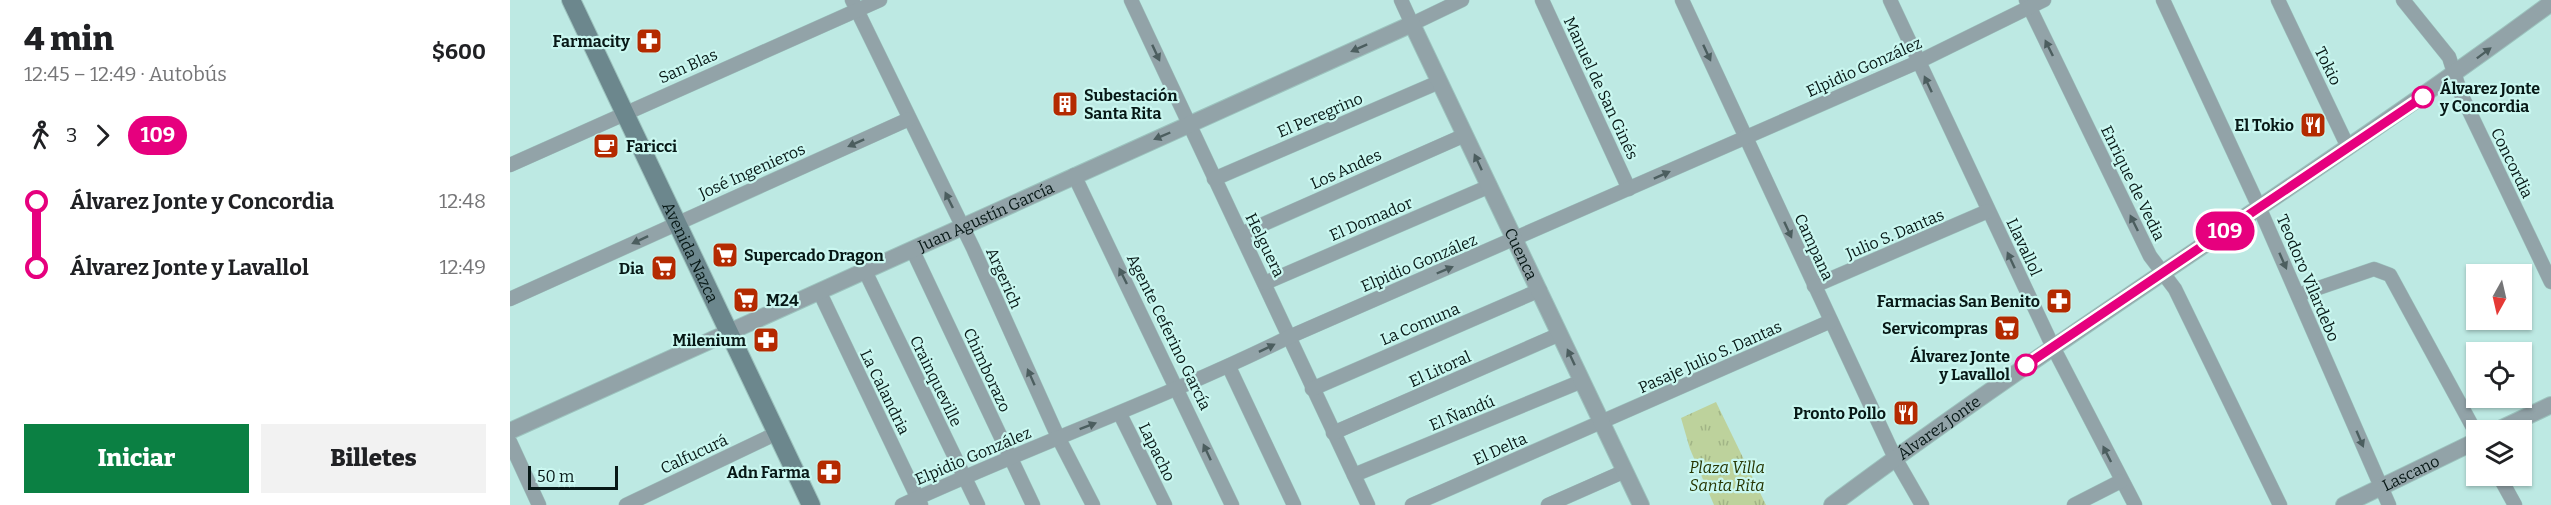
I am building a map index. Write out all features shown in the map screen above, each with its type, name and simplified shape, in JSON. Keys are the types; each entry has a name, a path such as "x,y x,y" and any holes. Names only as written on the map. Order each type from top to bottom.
{"main road":[{"name":"Avenida Nazca","path":"571,0 811,505"}],"street":[{"name":"San Blas","path":"510,165 855,5 880,0"},
{"name":"Helguera","path":"1131,0 1368,505"},
{"name":"Cuenca","path":"1401,0 1641,505"},
{"name":"Juan Agustín García","path":"510,431 1462,0"},
{"name":"Manuel de San Ginés","path":"1542,0 1629,189"},
{"name":"Campana","path":"1682,0 1895,458 1922,505"},
{"name":"Llavallol","path":"1890,0 2053,347 2135,505"},
{"name":"Elpidio González","path":"902,505 920,501 964,476 1120,414 1177,387 1229,367 1289,337 1918,62 2027,4 2044,0"},
{"name":"Teodoro Vilardebo","path":"2163,0 2259,207 2389,505"},
{"name":"Tokio","path":"2278,0 2348,147"},
{"name":"Concordia","path":"2403,0 2449,57 2454,75 2551,282"},
{"name":"Álvarez Jonte","path":"1832,505 2053,347 2454,75 2551,3"},
{"name":"Enrique de Vedia","path":"2027,4 2150,256 2175,289 2280,505"},
{"name":"Argerich","path":"855,5 962,227 1058,437 1093,505"},
{"name":"El Peregrino","path":"1214,179 1439,82"},
{"name":"José Ingenieros","path":"510,299 909,119"},
{"name":"Los Andes","path":"1241,234 1465,135"},
{"name":"Agente Ceferino García","path":"1074,175 1232,505"},
{"name":"El Domador","path":"1265,283 1490,186"},
{"name":"Julio S. Dantas","path":"1814,286 1988,212"},
{"name":"Chimborazo","path":"912,249 1033,505"},
{"path":"2298,296 2374,270 2390,275 2469,420"},
{"name":"Crainqueville","path":"865,271 978,505"},
{"name":"La Comuna","path":"1312,388 1540,290"},
{"name":"La Calandria","path":"820,292 920,501"},
{"name":"Pasaje Julio S. Dantas","path":"1602,423 1831,321"},
{"name":"El Litoral","path":"1333,433 1560,334"},
{"path":"1229,367 1294,505"},
{"name":"El Ñandú","path":"1354,475 1582,381"},
{"path":"2519,420 2551,405"},
{"name":"Lapacho","path":"1120,414 1165,505"},
{"name":"El Delta","path":"1412,505 1602,423"},
{"name":"Calfucurá","path":"626,505 777,433"},
{"path":"510,442 539,505"},
{"name":"Lascano","path":"2344,505 2466,446"},
{"path":"1548,505 1625,471"},
{"path":"2074,505 2121,481"},
{"path":"2505,486 2515,505"}],"green space":[{"name":"Plaza Villa Santa Rita","path":"1716,402 1766,505 1714,505 1690,449 1681,418"}],"bus line":[{"name":"109","path":"2026,365 2423,97"}],"place":[{"name":"Farmacity","path":"649,41"},
{"name":"Álvarez Jonte y Concordia","path":"2423,97"},
{"name":"Subestación Santa Rita","path":"1065,104"},
{"name":"El Tokio","path":"2313,125"},
{"name":"Faricci","path":"606,146"},
{"name":"Supercado Dragon","path":"725,255"},
{"name":"Dia","path":"664,268"},
{"name":"M24","path":"746,300"},
{"name":"Farmacias San Benito","path":"2059,301"},
{"name":"Servicompras","path":"2007,328"},
{"name":"Milenium","path":"766,340"},
{"name":"Álvarez Jonte y Lavallol","path":"2026,365"},
{"name":"Pronto Pollo","path":"1906,413"},
{"name":"Adn Farma","path":"829,472"}]}
